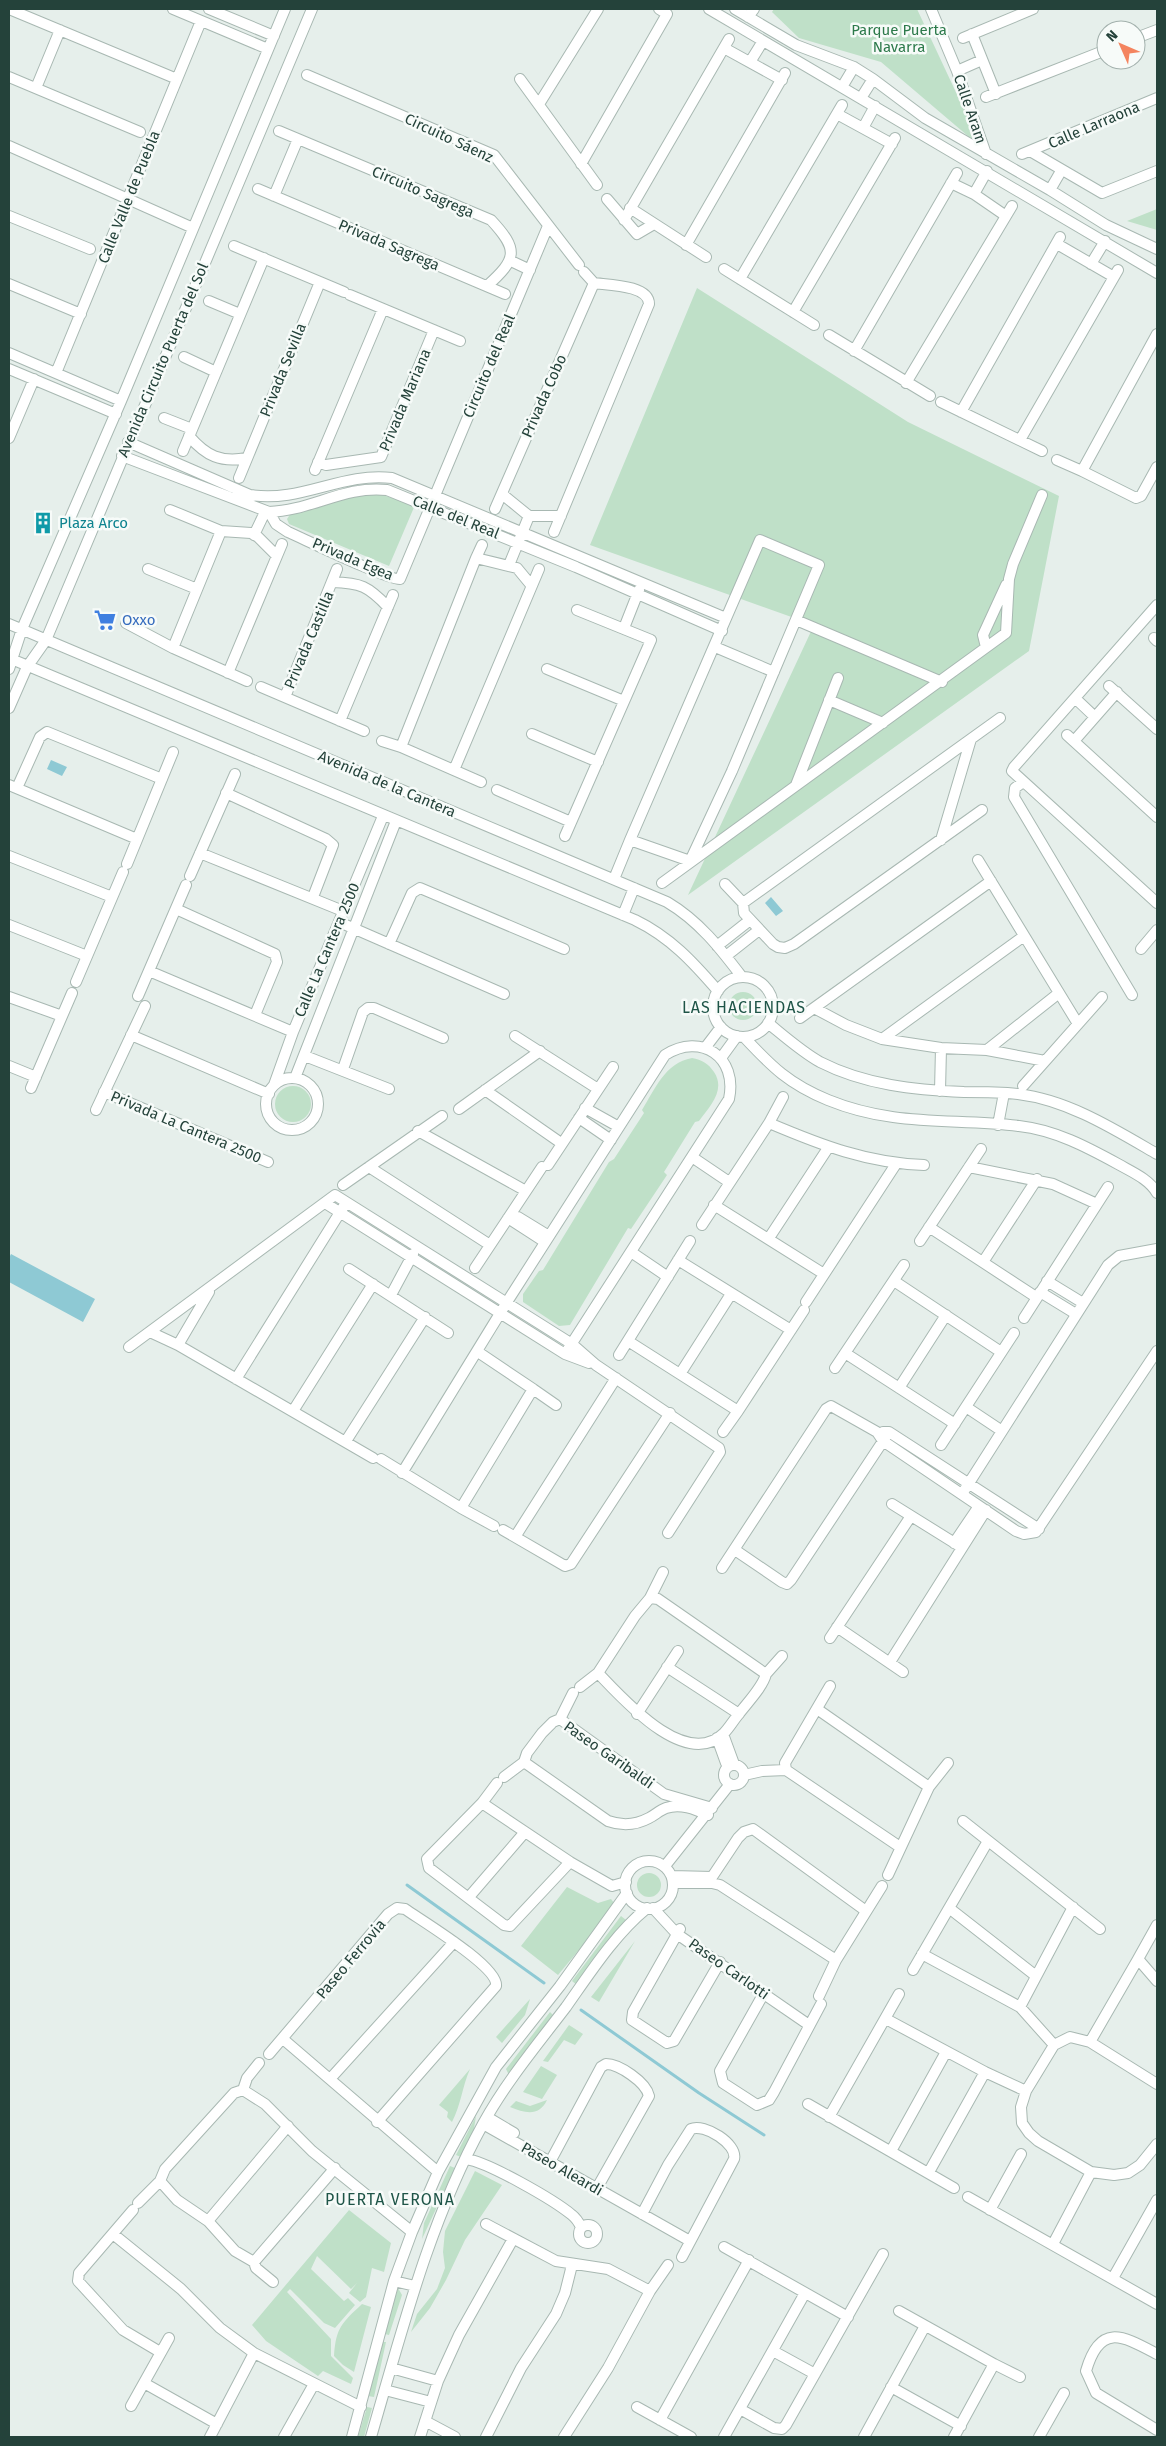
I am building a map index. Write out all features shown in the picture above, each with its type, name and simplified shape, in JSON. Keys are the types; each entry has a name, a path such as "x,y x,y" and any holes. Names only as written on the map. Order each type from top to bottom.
{"street":[{"path":"9,9 177,79"},
{"path":"173,9 268,49"},
{"path":"209,9 274,36"},
{"name":"Avenida Circuito Puerta del Sol","path":"10,662 22,629 116,414 286,9"},
{"name":"Avenida Circuito Puerta del Sol","path":"9,708 27,667 46,640 312,9"},
{"path":"539,104 598,9"},
{"path":"581,164 667,14 659,9"},
{"path":"709,9 987,171 1157,273"},
{"path":"735,9 751,13 796,45 854,67 874,79 925,118 1050,190 1106,225 1157,249"},
{"name":"Calle Aram","path":"931,9 957,71 986,154"},
{"path":"1034,9 967,36 982,60 991,95 1096,54"},
{"name":"Calle Valle de Puebla","path":"56,373 201,20"},
{"path":"36,88 60,30"},
{"path":"750,62 763,41"},
{"path":"624,220 726,43 750,62 784,77 686,245"},
{"path":"957,71 982,60"},
{"path":"842,86 854,67"},
{"name":"Circuito Sáenz","path":"307,75 494,155 594,283"},
{"path":"9,77 140,132"},
{"path":"520,79 597,185"},
{"path":"861,98 874,79"},
{"name":"Calle Larraona","path":"1157,98 1026,153 1099,192 1106,193 1157,171"},
{"path":"863,128 875,106"},
{"path":"740,279 839,110 863,128 893,141 793,312"},
{"name":"Circuito Sagrega","path":"279,131 491,220 509,243 511,261"},
{"path":"274,196 298,139"},
{"path":"10,150 193,228"},
{"path":"974,194 987,171"},
{"path":"1050,190 1061,171"},
{"path":"854,351 956,173"},
{"path":"951,183 974,194 1006,216"},
{"name":"Privada Sagrega","path":"258,189 505,294"},
{"path":"607,199 637,234 654,224"},
{"path":"906,384 1012,206"},
{"path":"630,208 706,257"},
{"path":"9,216 90,250"},
{"name":"Circuito del Real","path":"429,506 548,226"},
{"path":"961,412 1059,241 1091,264 1116,273 1020,440"},
{"path":"1091,264 1105,241"},
{"path":"234,246 320,282"},
{"path":"182,451 264,258"},
{"path":"488,286 504,271 511,261 530,270"},
{"path":"724,270 814,325"},
{"name":"Privada Mariana","path":"320,282 460,341"},
{"name":"Privada Sevilla","path":"239,478 320,282"},
{"path":"554,532 649,304 647,297 635,288 594,283"},
{"name":"Privada Cobo","path":"495,509 594,283"},
{"path":"9,284 81,314"},
{"path":"209,301 240,314"},
{"name":"Privada Mariana","path":"383,309 316,466 381,457 434,330"},
{"path":"1082,471 1157,334"},
{"path":"829,335 906,384 930,396"},
{"path":"9,353 121,401"},
{"path":"184,357 216,372"},
{"path":"9,369 116,414"},
{"path":"9,438 34,379"},
{"path":"941,402 1042,451"},
{"path":"164,418 190,433 200,448 215,458 234,461 247,458"},
{"name":"Calle del Real","path":"128,442 250,494 264,497 296,494 364,476 392,478 434,495 576,567 722,632"},
{"path":"122,456 267,512 254,535"},
{"path":"158,470 163,458"},
{"path":"209,477 215,458"},
{"path":"1057,460 1136,498 1141,496 1157,467"},
{"path":"338,463 340,482"},
{"path":"182,480 187,468"},
{"name":"Calle del Real","path":"267,512 290,509 356,490 372,488 387,490 520,538 579,556 726,618"},
{"path":"502,494 529,516 560,516"},
{"path":"986,647 984,635 1042,495"},
{"name":"Privada Egea","path":"267,512 276,524 288,532 395,580 400,578 429,506"},
{"path":"170,510 221,531 244,532 254,535 277,556"},
{"path":"509,565 529,516"},
{"path":"173,648 221,531"},
{"path":"614,880 760,540 819,565 732,771 690,861"},
{"path":"228,673 282,544"},
{"path":"401,747 482,545"},
{"path":"576,567 579,556"},
{"path":"476,558 517,568 531,585"},
{"path":"148,569 197,589"},
{"name":"Privada Castilla","path":"285,697 337,569"},
{"path":"454,770 539,569"},
{"path":"375,571 368,588 388,607"},
{"path":"662,883 690,861 942,682 1006,633 1008,579"},
{"name":"Privada Castilla","path":"332,582 355,583 368,588"},
{"path":"624,628 642,583"},
{"path":"340,721 393,595"},
{"path":"1157,605 1014,767 1014,775 1157,903"},
{"path":"565,836 651,640 577,610"},
{"path":"796,620 942,682"},
{"path":"126,623 173,648 247,681"},
{"name":"Avenida de la Cantera","path":"9,624 680,909 704,930 742,977"},
{"path":"715,646 774,672"},
{"name":"Avenida de la Cantera","path":"10,662 27,667 623,915 655,930 680,949 718,991"},
{"path":"547,669 624,701"},
{"path":"796,786 838,678"},
{"name":"Privada Castilla","path":"261,687 364,731"},
{"path":"1157,729 1113,689 1095,717 1070,738 1157,817"},
{"path":"1075,698 1095,717"},
{"path":"829,700 883,723"},
{"path":"743,903 1000,718"},
{"path":"137,839 13,787 40,737 47,732 162,779"},
{"path":"532,734 598,762"},
{"path":"941,840 971,739"},
{"path":"382,741 401,747 481,782"},
{"path":"76,982 173,752"},
{"path":"138,996 235,774"},
{"path":"1023,782 1015,788 1014,797 1132,995"},
{"path":"497,790 571,822"},
{"path":"226,793 333,845 313,897"},
{"path":"725,884 743,903 743,911 759,930 778,947 785,948 794,944 982,810"},
{"name":"Calle La Cantera 2500","path":"272,1090 293,1032 383,816"},
{"name":"Calle La Cantera 2500","path":"295,1078 396,821"},
{"path":"630,840 690,861"},
{"path":"200,852 343,911"},
{"path":"9,856 112,897"},
{"path":"978,860 1078,1024"},
{"path":"800,1018 991,881"},
{"path":"389,944 412,893 420,888 564,949"},
{"path":"623,915 634,888"},
{"path":"176,910 276,954 277,962 255,1016"},
{"path":"718,946 750,920"},
{"path":"339,922 504,994"},
{"path":"9,924 87,956"},
{"path":"726,956 759,930"},
{"path":"1141,949 1157,930"},
{"path":"882,1039 1024,936"},
{"path":"149,971 293,1032"},
{"path":"721,1058 740,1036 761,1030 768,1023 773,1006 766,988 760,982 742,977 728,981 718,991 713,1008 715,1018 721,1027 740,1036 775,1070 807,1090 830,1101 898,1119 1020,1126 1067,1138 1140,1177 1157,1193"},
{"path":"31,1088 72,993"},
{"path":"987,1050 1059,993"},
{"path":"9,997 62,1016"},
{"path":"1022,1086 1102,998"},
{"name":"Privada La Cantera 2500","path":"96,1110 145,1006"},
{"path":"343,1069 363,1012 368,1008 374,1008 443,1038"},
{"path":"814,1008 846,1025 882,1039 941,1048 987,1050 1045,1061"},
{"path":"768,1023 819,1062 890,1086 940,1091 1004,1093 1032,1097 1068,1108 1106,1125 1157,1154"},
{"path":"705,1048 721,1027"},
{"path":"131,1035 272,1090"},
{"path":"515,1036 598,1089"},
{"path":"402,1473 478,1352 500,1312 665,1055 680,1047 705,1048 721,1058 728,1069 730,1078 729,1099 565,1354"},
{"path":"940,1091 941,1048"},
{"path":"459,1109 540,1051"},
{"path":"305,1056 343,1069 389,1089"},
{"path":"9,1066 36,1077"},
{"path":"475,1268 526,1191 562,1143 613,1067"},
{"path":"295,1078 311,1086 316,1092 317,1110 308,1124 292,1129 276,1124 267,1109 272,1090 281,1081 295,1078"},
{"path":"486,1090 562,1143"},
{"name":"Privada La Cantera 2500","path":"104,1092 268,1162"},
{"path":"998,1125 1004,1093"},
{"path":"702,1225 769,1123 783,1097"},
{"path":"585,1108 619,1128"},
{"path":"343,1185 442,1116"},
{"path":"579,1118 611,1140"},
{"path":"769,1123 828,1148 896,1164 924,1166"},
{"path":"418,1131 526,1191"},
{"path":"769,1238 828,1148"},
{"path":"920,1240 980,1149"},
{"path":"692,1158 729,1182"},
{"path":"722,1432 791,1330 824,1274 896,1164"},
{"path":"368,1167 490,1245"},
{"path":"969,1167 1037,1179 1066,1188 1097,1204"},
{"path":"983,1262 1037,1179"},
{"path":"1024,1318 1108,1187"},
{"path":"129,1347 212,1288 325,1203 344,1207 376,1221 507,1302 572,1344 596,1365 715,1444 720,1452 668,1533"},
{"path":"714,1205 824,1274"},
{"path":"344,1207 370,1231 410,1258 565,1354 596,1365"},
{"path":"236,1380 344,1207"},
{"path":"510,1215 547,1239"},
{"path":"370,1231 376,1221"},
{"path":"929,1227 983,1262 1076,1314"},
{"path":"619,1354 690,1241"},
{"path":"391,1295 410,1258 418,1247"},
{"path":"962,1494 1108,1265 1119,1256 1157,1249"},
{"path":"631,1252 668,1277"},
{"path":"678,1260 791,1330"},
{"path":"835,1368 904,1265"},
{"path":"349,1269 448,1334"},
{"path":"894,1280 1002,1352"},
{"path":"1047,1281 1083,1304"},
{"path":"293,1411 373,1284"},
{"path":"178,1344 212,1288"},
{"path":"680,1374 731,1294"},
{"path":"899,1388 946,1315"},
{"path":"346,1441 424,1317"},
{"path":"150,1332 178,1344 236,1380 377,1458 564,1566 571,1564 670,1414"},
{"path":"942,1445 1014,1333"},
{"path":"628,1341 738,1411"},
{"path":"883,1435 962,1494 1024,1534 1031,1534 1039,1529 1157,1350"},
{"path":"478,1352 556,1405"},
{"path":"845,1354 955,1424"},
{"path":"515,1537 616,1378"},
{"path":"461,1508 533,1389"},
{"path":"722,1568 826,1408 831,1406 836,1406 969,1484 1039,1529"},
{"path":"966,1407 1002,1431"},
{"path":"734,1550 787,1584 883,1435"},
{"path":"892,1504 957,1545"},
{"path":"890,1662 957,1545 983,1508"},
{"path":"830,1638 910,1516"},
{"path":"560,1720 577,1690 598,1674 635,1616 650,1598 663,1572"},
{"path":"650,1598 658,1599 766,1674"},
{"path":"837,1627 903,1672"},
{"path":"637,1714 678,1651"},
{"path":"598,1674 637,1714 687,1744 702,1743 720,1736 739,1714 766,1674 782,1656"},
{"path":"667,1667 739,1714"},
{"path":"786,1770 785,1763 830,1686"},
{"path":"817,1709 929,1787"},
{"name":"Paseo Garibaldi","path":"469,1897 429,1868 426,1862 482,1803 501,1780 524,1762 542,1732 553,1722 560,1720 664,1794 710,1811"},
{"path":"720,1736 730,1765"},
{"path":"524,1762 608,1821 616,1824 624,1825 648,1819 667,1807 689,1807 710,1811"},
{"path":"888,1875 929,1787 948,1763"},
{"path":"730,1765 743,1769 744,1775 740,1784 730,1784 723,1776 730,1765"},
{"path":"744,1775 762,1771 786,1770 900,1847"},
{"path":"665,1866 730,1784"},
{"path":"664,1794 667,1807"},
{"path":"482,1803 570,1862 612,1886 626,1882"},
{"path":"963,1821 1100,1929"},
{"path":"712,1880 738,1838 744,1832 753,1829 866,1912"},
{"path":"525,1832 469,1897 504,1925 512,1925 570,1862"},
{"path":"913,1970 988,1840"},
{"path":"371,2437 414,2286 438,2223 485,2120 511,2079 631,1921 653,1908 671,1895 672,1879 665,1866 656,1861 646,1861 632,1868 626,1882 627,1893 632,1901 653,1908"},
{"path":"672,1879 712,1880 836,1960"},
{"path":"764,1993 720,2071 720,2077 728,2087 757,2105 769,2100 809,2025 836,1960 882,1886"},
{"path":"352,2437 394,2281 412,2232 438,2172 496,2067 550,2000 627,1893"},
{"path":"1020,2007 1073,1906"},
{"name":"Paseo Ferrovia","path":"283,2039 388,1914 398,1908 405,1909 454,1942 491,1971 496,1986 377,2122"},
{"name":"Paseo Carlotti","path":"653,1908 692,1942 809,2025"},
{"path":"949,1908 1036,1976"},
{"path":"1090,2042 1157,1925"},
{"path":"679,1932 631,2017 632,2020 667,2044 674,2041 720,1962"},
{"path":"330,2079 454,1942"},
{"path":"922,1954 1020,2007 1054,2044"},
{"path":"1138,1959 1157,1982"},
{"path":"829,2117 899,1994"},
{"path":"886,2019 946,2052 1026,2091"},
{"path":"1156,2148 1140,2165 1128,2173 1114,2175 1091,2172 1038,2141 1029,2133 1022,2123 1021,2107 1026,2091 1054,2044 1070,2037 1090,2042 1157,2084"},
{"path":"269,2054 283,2039 377,2122 438,2172"},
{"path":"891,2151 946,2052"},
{"path":"243,2090 247,2078 259,2063"},
{"path":"552,2159 601,2067 606,2064 616,2066 646,2088 649,2096 599,2185"},
{"path":"496,2067 511,2079"},
{"path":"929,2172 985,2072"},
{"path":"243,2090 265,2104 312,2151 412,2232"},
{"path":"160,2352 123,2330 79,2286 77,2277 136,2206 160,2181 165,2169 234,2093 243,2090"},
{"path":"808,2104 954,2188"},
{"name":"Paseo Aleardi","path":"485,2120 691,2238"},
{"path":"208,2221 288,2126"},
{"path":"643,2211 690,2129 702,2127 733,2147 735,2156 682,2257"},
{"path":"990,2210 1021,2154"},
{"path":"466,2159 478,2161 532,2190 574,2216 581,2228"},
{"path":"254,2262 335,2168"},
{"path":"1053,2244 1091,2172"},
{"path":"160,2181 177,2200 208,2221 231,2247 254,2262 256,2268 273,2282"},
{"path":"968,2197 1157,2304"},
{"path":"1113,2278 1157,2200"},
{"path":"486,2224 556,2261 572,2265 608,2269 650,2292"},
{"path":"113,2234 181,2289 220,2328 254,2353 361,2407"},
{"path":"420,2437 438,2381 473,2310 513,2239"},
{"path":"724,2247 848,2317"},
{"path":"740,2409 774,2428 782,2429 790,2420 883,2254"},
{"path":"660,2420 749,2260"},
{"path":"486,2437 521,2368 556,2314 566,2293 572,2265"},
{"path":"564,2437 608,2368 650,2292 668,2265"},
{"path":"394,2281 414,2286"},
{"path":"724,2437 805,2293"},
{"path":"899,2311 1020,2377"},
{"path":"864,2437 925,2326"},
{"path":"1157,2354 1120,2336 1113,2336 1101,2343 1090,2357 1086,2371 1096,2393 1157,2430"},
{"path":"131,2406 169,2338"},
{"path":"773,2351 815,2374"},
{"path":"210,2437 254,2353"},
{"path":"954,2437 994,2364"},
{"path":"391,2368 438,2381"},
{"path":"144,2383 217,2424"},
{"path":"284,2437 314,2384"},
{"path":"892,2386 961,2426"},
{"path":"385,2390 431,2402"},
{"path":"1039,2437 1064,2393"},
{"path":"637,2407 691,2437"},
{"path":"425,2421 455,2437"}],"green space":[{"name":"Parque Puerta Navarra","path":"774,9 917,9 982,148 881,62 799,38 772,12"},
{"path":"1157,209 1157,230 1127,221"},
{"path":"697,288 908,422 1059,496 1029,651 688,895 814,625 590,545"},
{"path":"376,493 415,505 389,566 289,524 287,519 291,513 356,495"},
{"path":"743,992 753,996 757,1006 753,1016 743,1020 733,1016 729,1006 733,996"},
{"path":"692,1058 704,1062 714,1072 718,1085 715,1098 699,1121 695,1122 664,1172 667,1175 631,1229 628,1228 570,1325 559,1326 523,1302 523,1294 539,1271 543,1270 609,1162 614,1159 644,1113 642,1110 656,1086 675,1065"},
{"path":"293,1086 300,1087 306,1091 310,1097 310,1111 306,1117 300,1121 293,1122 286,1121 280,1117 276,1111 275,1104 276,1097 280,1091 286,1087"},
{"path":"649,1873 654,1874 660,1880 660,1890 654,1896 649,1897 644,1896 638,1890 637,1885 638,1880 644,1874"},
{"path":"567,1887 598,1903 611,1899 614,1903 598,1927 558,1975 521,1946"},
{"path":"621,1916 626,1920 577,1985 572,1981"},
{"path":"635,1941 599,2002 591,1997"},
{"path":"530,1999 525,2015 502,2043 496,2037"},
{"path":"550,2012 554,2016 509,2075 506,2069"},
{"path":"569,2025 583,2034 575,2045 564,2040 548,2062 543,2061"},
{"path":"541,2066 557,2075 542,2099 523,2092"},
{"path":"470,2069 452,2122 447,2117 448,2112 439,2105"},
{"path":"547,2100 540,2109 531,2112 510,2107 516,2101 530,2106"},
{"path":"476,2116 473,2135 461,2157 456,2155"},
{"path":"450,2166 455,2168 422,2239 424,2223"},
{"path":"475,2171 502,2185 465,2240 430,2308 411,2332 417,2314 437,2289 445,2268 443,2252 445,2231"},
{"path":"349,2210 391,2243 384,2272 372,2268 366,2297 360,2302 349,2293 357,2283 351,2289 317,2256 311,2269 344,2301 348,2298 355,2305 335,2328 324,2323 290,2289 287,2292 331,2339 331,2356 353,2378 351,2384 323,2371 318,2376 266,2341 252,2325"},
{"path":"398,2288 402,2295 389,2335 385,2334"},
{"path":"362,2304 371,2307 354,2372 334,2356 335,2346 341,2326"},
{"path":"382,2342 386,2342 374,2397 368,2396"},
{"path":"367,2407 372,2408 364,2437 358,2437"}],"water":[{"path":"51,760 67,767 62,776 47,769"},
{"path":"771,897 783,911 776,916 765,903"},
{"path":"11,1254 95,1299 83,1322 9,1282 9,1258"}],"waterway":[{"path":"407,1885 544,1983"},
{"path":"581,2010 699,2093 764,2135"}],"place":[{"name":"Plaza Arco","path":"43,523"},
{"name":"Oxxo","path":"105,620"}],"district":[{"name":"LAS HACIENDAS","path":"744,1007"},
{"name":"PUERTA VERONA","path":"390,2199"}]}
